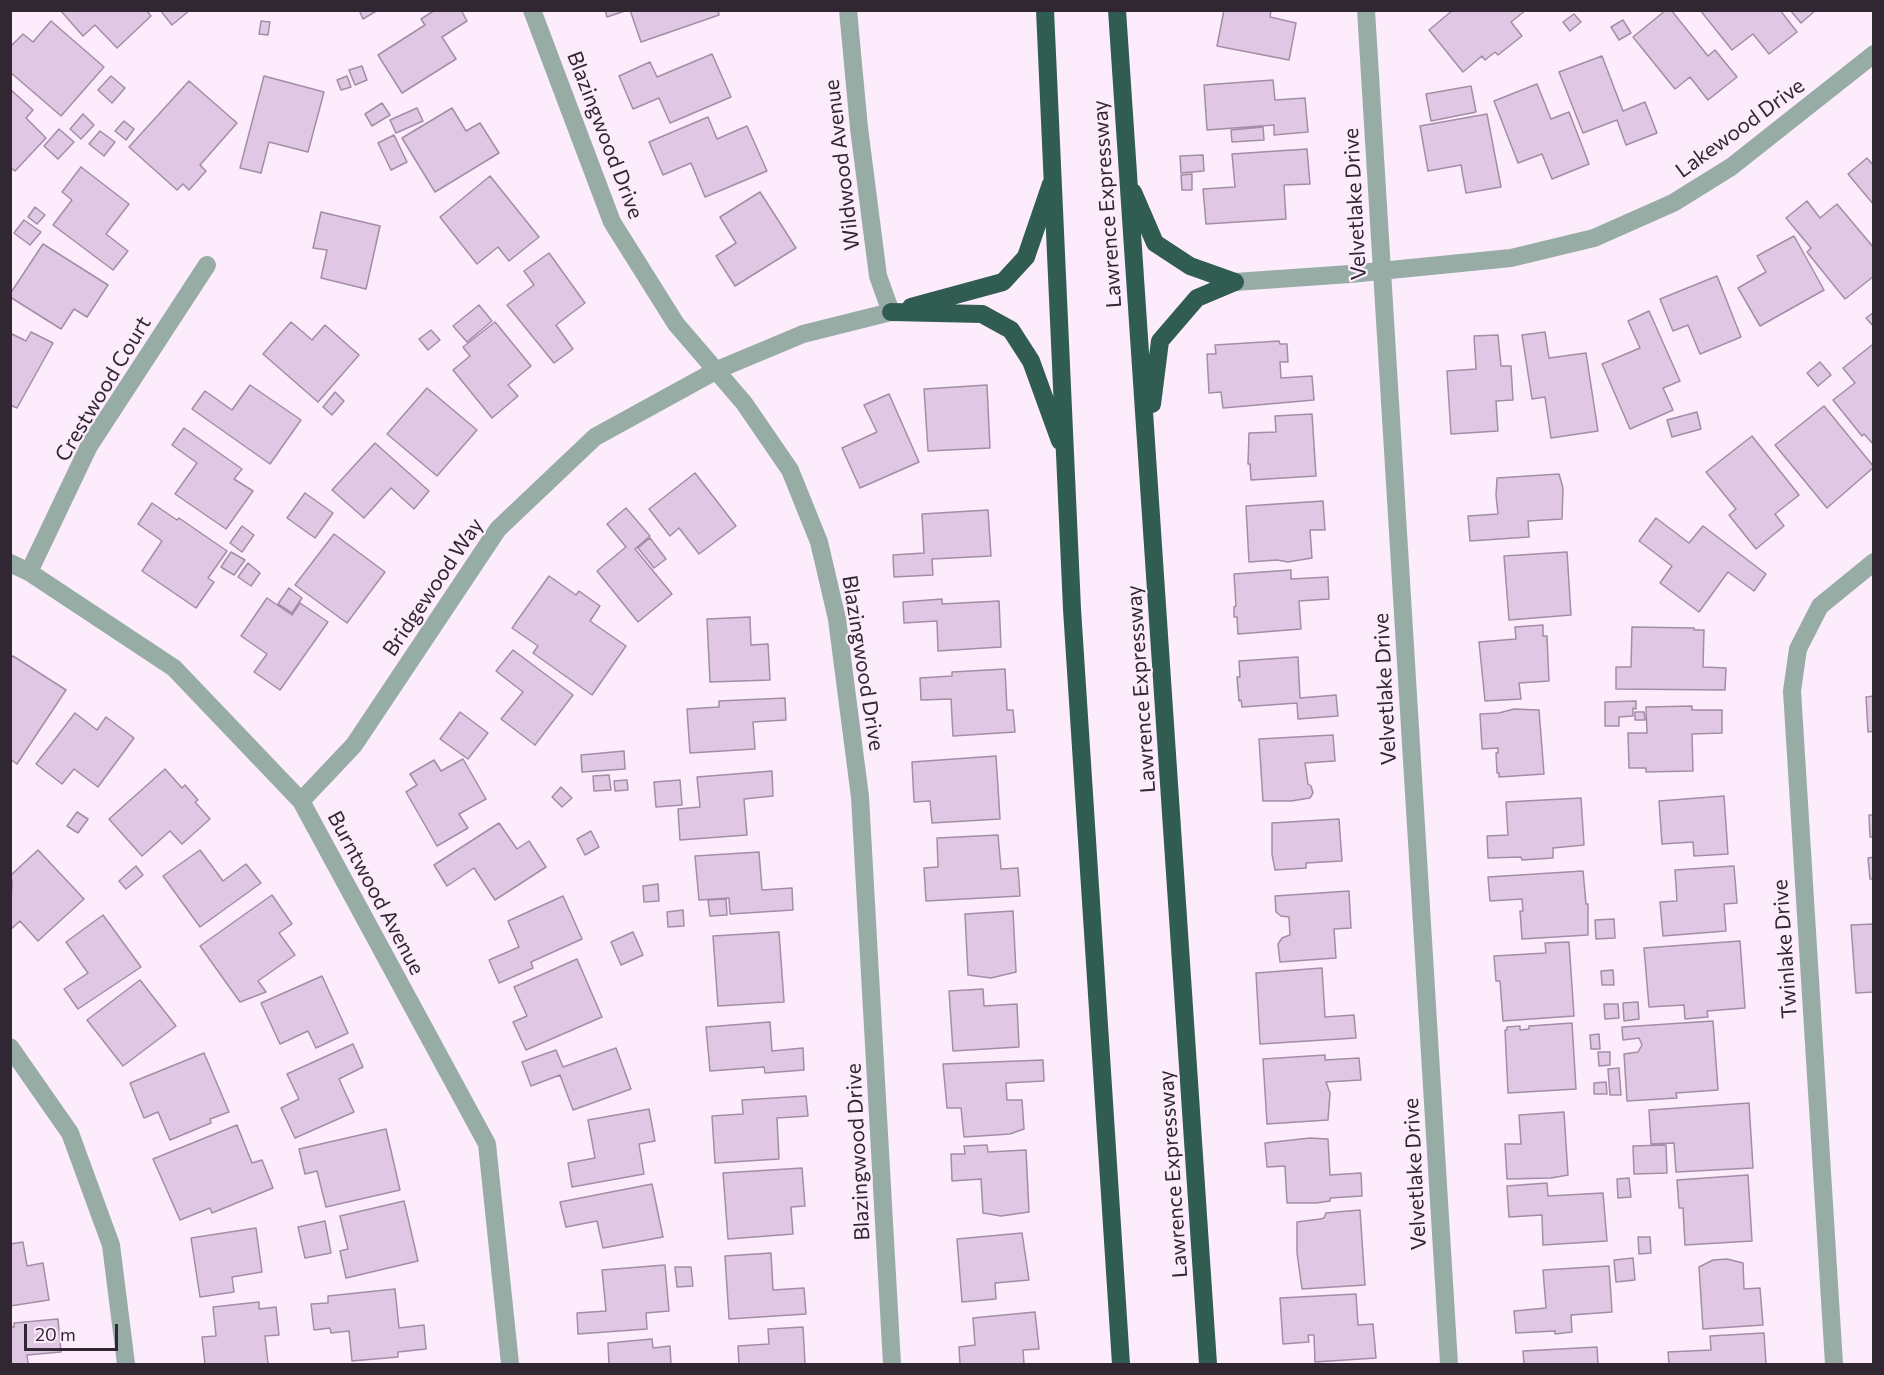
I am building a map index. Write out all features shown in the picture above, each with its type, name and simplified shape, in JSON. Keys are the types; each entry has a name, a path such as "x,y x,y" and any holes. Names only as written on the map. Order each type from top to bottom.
{"highway":[{"path":"1046,10 1072,609 1121,1365"},
{"name":"Lawrence Expressway","path":"1117,10 1208,1365"},
{"path":"891,312 1003,282 1026,257 1054,174"},
{"path":"1127,177 1155,243 1190,266 1235,282"},
{"path":"1147,448 1160,341 1197,298 1235,282"},
{"path":"891,312 982,314 1011,330 1031,361 1066,457"}],"street":[{"name":"Blazingwood Drive","path":"532,10 612,222 676,324 751,413 790,470 819,542 837,618 860,797 892,1365"},
{"name":"Wildwood Avenue","path":"849,10 859,128 878,276 891,312"},
{"name":"Velvetlake Drive","path":"1366,10 1449,1365"},
{"name":"Lakewood Drive","path":"1235,282 1511,258 1594,238 1673,203 1731,167 1874,54"},
{"name":"Crestwood Court","path":"29,572 90,446 207,265"},
{"name":"Bridgewood Way","path":"301,801 354,745 498,529 595,437 717,370 803,334 891,312"},
{"name":"Twinlake Drive","path":"1834,1365 1791,692 1797,649 1820,606 1874,562"},
{"name":"Burntwood Avenue","path":"10,563 29,572 174,668 301,801 487,1144 510,1365"},
{"path":"10,1047 70,1133 111,1245 126,1365"}],"building":[{"path":"60,10 146,10 151,16 117,48 95,25 83,36"},
{"path":"160,10 190,10 172,25"},
{"path":"359,10 378,10 363,19"},
{"path":"435,10 461,10 467,21 442,37 456,59 402,93 378,55 425,25 421,19"},
{"path":"605,10 628,10 607,17"},
{"path":"630,10 718,10 719,15 641,42"},
{"path":"1224,10 1271,10 1270,17 1296,23 1289,60 1217,46"},
{"path":"1453,10 1526,10 1511,22 1522,36 1498,55 1495,52 1485,60 1482,56 1463,72 1429,30"},
{"path":"1666,10 1671,10 1708,56 1715,50 1737,77 1708,100 1690,77 1675,89 1633,37"},
{"path":"1700,10 1780,10 1797,32 1769,54 1753,34 1732,50"},
{"path":"1790,10 1816,10 1801,23"},
{"path":"1574,14 1581,22 1570,31 1563,22"},
{"path":"1623,20 1631,33 1619,40 1611,27"},
{"path":"51,21 104,67 61,116 10,72 10,47 23,34 33,42"},
{"path":"261,21 270,22 268,35 259,34"},
{"path":"712,54 731,97 670,123 659,98 633,109 619,76 650,62 657,77"},
{"path":"1602,56 1623,111 1645,102 1657,133 1626,145 1617,120 1583,133 1559,72"},
{"path":"362,66 367,80 355,85 349,70"},
{"path":"111,76 125,88 112,103 98,90"},
{"path":"264,76 324,92 308,152 269,142 261,173 240,168"},
{"path":"347,76 351,87 341,90 337,80"},
{"path":"1273,80 1275,100 1305,98 1308,132 1274,135 1274,125 1207,130 1204,85"},
{"path":"189,81 237,123 200,165 206,171 189,190 183,184 177,190 129,147"},
{"path":"1537,84 1551,119 1569,112 1589,164 1552,179 1542,154 1518,163 1494,101"},
{"path":"1471,86 1476,112 1431,121 1426,94"},
{"path":"10,89 33,110 26,118 46,138 15,171 10,167"},
{"path":"382,103 390,115 372,126 365,114"},
{"path":"417,108 423,121 396,133 390,120"},
{"path":"452,108 466,131 480,123 499,153 435,192 402,138"},
{"path":"83,114 94,125 81,139 70,129"},
{"path":"1487,114 1501,187 1466,193 1461,165 1428,171 1420,126"},
{"path":"708,117 717,139 747,126 767,171 705,197 691,163 663,175 649,142"},
{"path":"124,121 134,129 126,140 115,131"},
{"path":"1263,127 1264,140 1232,142 1231,130"},
{"path":"59,129 74,142 58,159 44,146"},
{"path":"100,131 115,142 104,156 89,144"},
{"path":"394,135 407,162 391,170 378,143"},
{"path":"1307,149 1310,184 1284,185 1286,219 1206,224 1203,189 1235,187 1232,154"},
{"path":"1203,155 1204,171 1181,173 1180,156"},
{"path":"1867,158 1874,166 1874,205 1848,174"},
{"path":"81,167 129,204 106,234 128,251 113,270 53,225 72,200 62,192"},
{"path":"1192,174 1192,190 1182,190 1181,175"},
{"path":"490,176 539,237 509,261 498,247 477,264 440,217"},
{"path":"760,192 796,248 735,286 716,256 736,243 720,217"},
{"path":"1807,201 1820,218 1837,204 1874,248 1874,276 1845,299 1807,252 1811,248 1786,218"},
{"path":"35,207 45,215 37,224 28,217"},
{"path":"321,212 380,226 366,289 321,278 327,250 313,248"},
{"path":"24,220 41,232 30,245 14,233"},
{"path":"1794,236 1824,290 1760,326 1738,288 1766,272 1757,256"},
{"path":"43,244 108,285 87,317 74,309 61,329 10,297"},
{"path":"549,253 585,303 556,325 573,349 554,363 507,305 534,285 524,271"},
{"path":"1717,276 1741,337 1700,354 1688,325 1673,331 1660,299"},
{"path":"479,305 492,321 467,342 453,326"},
{"path":"1649,311 1680,381 1663,388 1673,410 1630,429 1602,364 1640,348 1628,321"},
{"path":"1874,312 1874,327 1866,318"},
{"path":"291,322 312,340 325,325 359,355 318,402 263,354"},
{"path":"495,322 531,366 508,385 518,396 492,418 453,370 470,356 463,347"},
{"path":"431,330 440,340 428,350 419,339"},
{"path":"31,332 53,343 17,408 10,405 10,333 26,341"},
{"path":"1545,332 1549,358 1586,353 1598,431 1551,438 1545,397 1532,399 1522,335"},
{"path":"1498,335 1501,366 1511,366 1513,400 1496,401 1498,431 1451,434 1447,371 1476,369 1474,336"},
{"path":"1279,341 1280,344 1287,344 1288,362 1280,362 1281,378 1312,376 1314,400 1223,408 1221,392 1209,393 1207,354 1216,354 1215,345"},
{"path":"1872,345 1874,347 1874,445 1864,434 1862,436 1833,400 1855,383 1843,368"},
{"path":"1820,362 1831,375 1818,386 1807,373"},
{"path":"250,385 301,420 270,464 192,409 205,391 232,410"},
{"path":"987,385 990,448 928,451 924,389"},
{"path":"427,388 477,430 437,476 387,434"},
{"path":"335,392 344,401 332,415 323,407"},
{"path":"889,394 919,462 860,488 842,448 877,432 864,405"},
{"path":"1824,406 1874,467 1827,508 1775,445"},
{"path":"1697,412 1701,429 1672,437 1667,420"},
{"path":"1312,414 1316,476 1251,480 1250,464 1248,464 1249,433 1276,432 1275,416"},
{"path":"184,428 242,469 234,479 253,491 226,529 175,494 197,463 172,445"},
{"path":"1752,436 1799,495 1775,514 1784,526 1756,549 1729,515 1736,509 1706,472"},
{"path":"375,443 429,491 414,509 391,488 364,518 332,490"},
{"path":"695,473 736,526 699,554 679,528 670,536 649,509"},
{"path":"1559,474 1563,488 1562,519 1528,521 1529,537 1470,541 1468,516 1498,514 1497,478"},
{"path":"305,493 333,513 315,538 287,518"},
{"path":"1323,501 1325,530 1310,530 1312,558 1288,562 1277,560 1249,562 1246,506"},
{"path":"152,503 177,520 179,518 227,551 208,578 214,582 196,608 142,571 162,541 138,524"},
{"path":"626,508 650,536 635,549 672,594 638,622 597,571 626,547 607,524"},
{"path":"988,510 991,556 932,559 933,575 894,577 893,555 924,553 922,514"},
{"path":"1656,518 1689,543 1703,526 1766,574 1754,591 1728,572 1699,612 1660,583 1672,566 1639,541"},
{"path":"242,526 254,535 242,552 230,543"},
{"path":"334,534 385,572 347,623 295,585"},
{"path":"650,538 666,559 654,568 638,548"},
{"path":"231,552 245,560 234,575 221,567"},
{"path":"1567,552 1571,615 1509,620 1504,556"},
{"path":"248,563 260,573 251,586 238,577"},
{"path":"1291,570 1291,579 1328,577 1329,599 1299,601 1301,629 1238,634 1237,617 1234,617 1236,606 1234,574"},
{"path":"549,576 576,595 579,591 600,606 590,621 626,646 592,695 533,653 538,646 512,628"},
{"path":"289,588 302,598 292,613 278,604"},
{"path":"267,598 292,615 300,603 328,622 280,690 254,672 267,654 241,636"},
{"path":"942,599 942,604 999,601 1001,647 938,651 937,621 904,623 903,602"},
{"path":"750,617 751,645 768,644 770,680 710,682 707,619"},
{"path":"1543,625 1543,636 1547,636 1549,681 1519,683 1521,699 1485,701 1479,642 1516,639 1515,627"},
{"path":"1632,627 1704,630 1703,667 1726,668 1725,690 1616,689 1616,667 1631,667"},
{"path":"513,650 573,695 535,745 501,719 523,692 496,671"},
{"path":"13,656 66,690 17,764 10,759 10,659"},
{"path":"1298,657 1300,698 1336,695 1338,716 1298,719 1297,703 1242,707 1241,700 1239,701 1237,677 1240,677 1239,661"},
{"path":"1005,669 1007,710 1013,710 1015,732 953,736 951,699 921,700 920,678 952,676 952,672"},
{"path":"1874,696 1874,731 1868,732 1866,697"},
{"path":"785,698 786,720 753,722 755,749 690,753 687,709 719,707 719,701"},
{"path":"1636,701 1633,716 1619,717 1619,726 1605,726 1605,702"},
{"path":"1692,706 1692,710 1722,710 1722,733 1692,734 1693,771 1646,772 1646,768 1629,768 1628,733 1647,733 1646,707"},
{"path":"1514,709 1539,710 1544,774 1499,777 1496,753 1498,753 1498,748 1482,749 1480,714"},
{"path":"460,712 488,733 468,759 440,739"},
{"path":"1635,712 1644,712 1645,720 1635,720"},
{"path":"75,713 97,730 106,717 134,738 98,787 74,769 62,784 36,764"},
{"path":"1333,735 1335,761 1305,763 1308,784 1313,793 1310,798 1263,801 1259,739"},
{"path":"624,751 625,769 582,772 581,755"},
{"path":"996,756 1000,819 932,823 930,801 914,802 912,762"},
{"path":"463,759 486,799 459,814 468,828 437,846 406,792 417,785 410,774 434,760 441,771"},
{"path":"165,769 182,788 185,785 198,800 195,802 210,819 182,844 170,831 142,856 109,819"},
{"path":"772,771 773,796 744,799 747,835 680,840 678,809 700,807 697,777"},
{"path":"609,775 611,790 594,791 593,776"},
{"path":"627,780 628,790 615,791 614,781"},
{"path":"680,780 682,805 656,807 654,782"},
{"path":"561,787 572,798 562,807 552,797"},
{"path":"1724,796 1728,854 1694,856 1693,842 1662,844 1659,801"},
{"path":"1581,798 1584,845 1553,848 1553,858 1522,860 1521,857 1488,858 1487,836 1508,835 1506,802"},
{"path":"77,812 88,819 78,833 67,826"},
{"path":"1869,815 1874,815 1874,837 1870,837"},
{"path":"1339,819 1342,861 1306,863 1306,868 1275,870 1272,854 1272,823"},
{"path":"499,823 517,849 529,841 546,867 495,900 474,868 447,886 434,865"},
{"path":"591,831 599,847 585,855 577,839"},
{"path":"998,835 1001,869 1018,868 1020,896 926,901 924,868 938,867 937,838"},
{"path":"38,850 84,899 38,941 20,921 10,930 12,881 10,876"},
{"path":"200,850 223,881 246,864 261,883 200,927 163,876"},
{"path":"759,852 762,890 792,888 793,910 730,914 729,898 699,900 695,856"},
{"path":"1874,857 1874,879 1870,879 1868,858"},
{"path":"136,866 143,875 126,889 119,881"},
{"path":"1734,866 1737,903 1724,904 1726,931 1663,936 1660,902 1677,901 1675,870"},
{"path":"1583,871 1586,904 1588,904 1588,935 1522,939 1520,911 1523,911 1522,899 1490,901 1488,877"},
{"path":"658,884 659,901 644,902 643,886"},
{"path":"1349,891 1351,928 1334,929 1336,958 1280,962 1278,944 1282,938 1290,935 1289,917 1281,916 1276,912 1275,896"},
{"path":"272,895 292,924 279,933 295,955 258,981 266,992 240,1002 200,946"},
{"path":"563,896 582,939 531,962 533,968 499,983 489,960 519,947 508,921"},
{"path":"726,899 727,915 710,916 708,900"},
{"path":"683,910 684,926 668,927 667,912"},
{"path":"1013,911 1016,972 991,978 968,975 965,914"},
{"path":"103,915 141,967 78,1009 64,989 88,973 66,942"},
{"path":"1614,919 1615,938 1596,939 1595,920"},
{"path":"1874,924 1874,992 1856,993 1851,925"},
{"path":"633,932 643,955 621,965 611,942"},
{"path":"779,932 784,1002 718,1006 713,936"},
{"path":"1740,941 1745,1008 1707,1011 1708,1017 1685,1019 1684,1005 1649,1007 1644,948"},
{"path":"1569,942 1574,1016 1503,1021 1500,981 1496,981 1494,956 1546,953 1545,943"},
{"path":"577,959 602,1017 526,1050 513,1022 527,1016 514,987"},
{"path":"1322,968 1325,1017 1354,1015 1356,1038 1260,1044 1256,973"},
{"path":"1613,970 1614,985 1602,985 1601,971"},
{"path":"322,976 348,1033 316,1048 308,1031 280,1044 261,1003"},
{"path":"140,980 176,1026 123,1066 87,1020"},
{"path":"983,989 984,1006 1017,1004 1019,1047 953,1051 949,991"},
{"path":"1638,1002 1639,1019 1624,1021 1623,1003"},
{"path":"1604,1004 1618,1004 1619,1018 1605,1019"},
{"path":"1713,1021 1718,1090 1676,1093 1677,1098 1627,1101 1624,1054 1638,1052 1642,1045 1639,1038 1623,1040 1622,1027"},
{"path":"770,1022 772,1051 803,1048 804,1070 765,1073 764,1067 710,1071 706,1027"},
{"path":"1572,1023 1576,1089 1508,1093 1505,1030 1507,1027 1520,1026 1520,1030 1529,1029 1529,1026"},
{"path":"1599,1034 1600,1049 1591,1049 1590,1035"},
{"path":"353,1044 363,1067 339,1079 354,1112 295,1138 281,1108 299,1099 287,1074"},
{"path":"616,1048 631,1089 573,1110 560,1075 531,1086 522,1062 556,1050 563,1067"},
{"path":"1598,1052 1610,1052 1610,1065 1599,1066"},
{"path":"204,1053 229,1112 210,1119 211,1123 170,1140 158,1112 144,1118 130,1083"},
{"path":"1325,1055 1325,1060 1359,1058 1361,1080 1326,1082 1330,1093 1328,1120 1267,1124 1263,1059"},
{"path":"1043,1060 1044,1081 1006,1083 1007,1100 1022,1100 1024,1129 1010,1134 964,1137 961,1108 947,1108 943,1064"},
{"path":"1619,1068 1621,1095 1610,1095 1608,1069"},
{"path":"1606,1082 1607,1094 1594,1094 1594,1083"},
{"path":"806,1096 808,1116 777,1118 779,1159 715,1163 712,1116 743,1114 742,1100"},
{"path":"1749,1103 1753,1168 1676,1172 1674,1143 1651,1144 1649,1110"},
{"path":"649,1109 655,1141 639,1144 644,1174 572,1187 568,1163 595,1158 588,1120"},
{"path":"1564,1112 1568,1175 1551,1178 1507,1179 1505,1144 1521,1144 1519,1115"},
{"path":"237,1125 252,1163 262,1160 273,1188 212,1213 210,1208 180,1220 153,1159"},
{"path":"386,1129 400,1190 326,1207 317,1171 305,1174 299,1149"},
{"path":"1310,1138 1328,1139 1330,1175 1361,1173 1362,1196 1330,1198 1330,1201 1316,1203 1287,1203 1285,1166 1267,1167 1265,1143"},
{"path":"987,1145 988,1152 1026,1150 1029,1212 1001,1216 983,1213 981,1179 952,1181 951,1154 965,1154 964,1146"},
{"path":"1666,1145 1667,1173 1634,1174 1633,1146"},
{"path":"802,1168 805,1206 791,1207 793,1234 728,1239 723,1173"},
{"path":"1748,1175 1752,1241 1685,1245 1683,1208 1679,1208 1677,1180"},
{"path":"1629,1178 1631,1197 1618,1198 1617,1179"},
{"path":"1547,1183 1548,1196 1603,1193 1607,1241 1543,1245 1542,1215 1509,1217 1507,1186"},
{"path":"652,1184 663,1237 603,1248 597,1221 566,1227 560,1202"},
{"path":"404,1201 418,1261 346,1278 340,1251 348,1249 340,1216"},
{"path":"1360,1210 1365,1285 1302,1289 1297,1253 1297,1222 1324,1218 1326,1213"},
{"path":"325,1221 331,1253 305,1258 298,1227"},
{"path":"256,1228 262,1272 232,1277 234,1292 200,1297 191,1238"},
{"path":"1022,1233 1029,1280 995,1283 996,1299 962,1302 957,1239"},
{"path":"1638,1237 1650,1237 1651,1253 1639,1254"},
{"path":"23,1242 27,1266 43,1263 49,1300 10,1306 10,1244"},
{"path":"771,1253 773,1290 804,1288 806,1314 729,1319 725,1256"},
{"path":"1633,1258 1635,1280 1616,1282 1614,1260"},
{"path":"1727,1259 1743,1263 1744,1289 1760,1288 1763,1325 1703,1329 1699,1267 1713,1260"},
{"path":"665,1265 669,1311 646,1313 647,1329 578,1334 577,1313 606,1311 602,1270"},
{"path":"1609,1266 1612,1312 1571,1315 1572,1332 1516,1333 1514,1311 1546,1308 1543,1270"},
{"path":"675,1267 691,1267 693,1286 677,1287"},
{"path":"395,1289 399,1328 424,1325 426,1349 398,1352 398,1357 352,1361 349,1331 331,1333 330,1328 314,1330 311,1304 328,1303 328,1296"},
{"path":"1356,1294 1358,1325 1373,1324 1376,1358 1315,1362 1314,1335 1308,1335 1309,1342 1283,1344 1280,1298"},
{"path":"259,1302 259,1309 276,1307 279,1335 265,1336 268,1364 205,1364 202,1337 216,1336 213,1307"},
{"path":"1035,1312 1039,1349 1023,1350 1024,1364 960,1364 959,1347 975,1345 973,1318"},
{"path":"58,1319 61,1352 27,1355 28,1364 10,1364 10,1327 14,1327 14,1323"},
{"path":"803,1327 805,1364 739,1364 738,1346 769,1344 768,1329"},
{"path":"1764,1333 1766,1364 1669,1364 1668,1352 1711,1350 1710,1336"},
{"path":"652,1339 653,1348 670,1346 671,1364 609,1364 608,1343"},
{"path":"1597,1347 1598,1364 1524,1364 1523,1351"}]}
